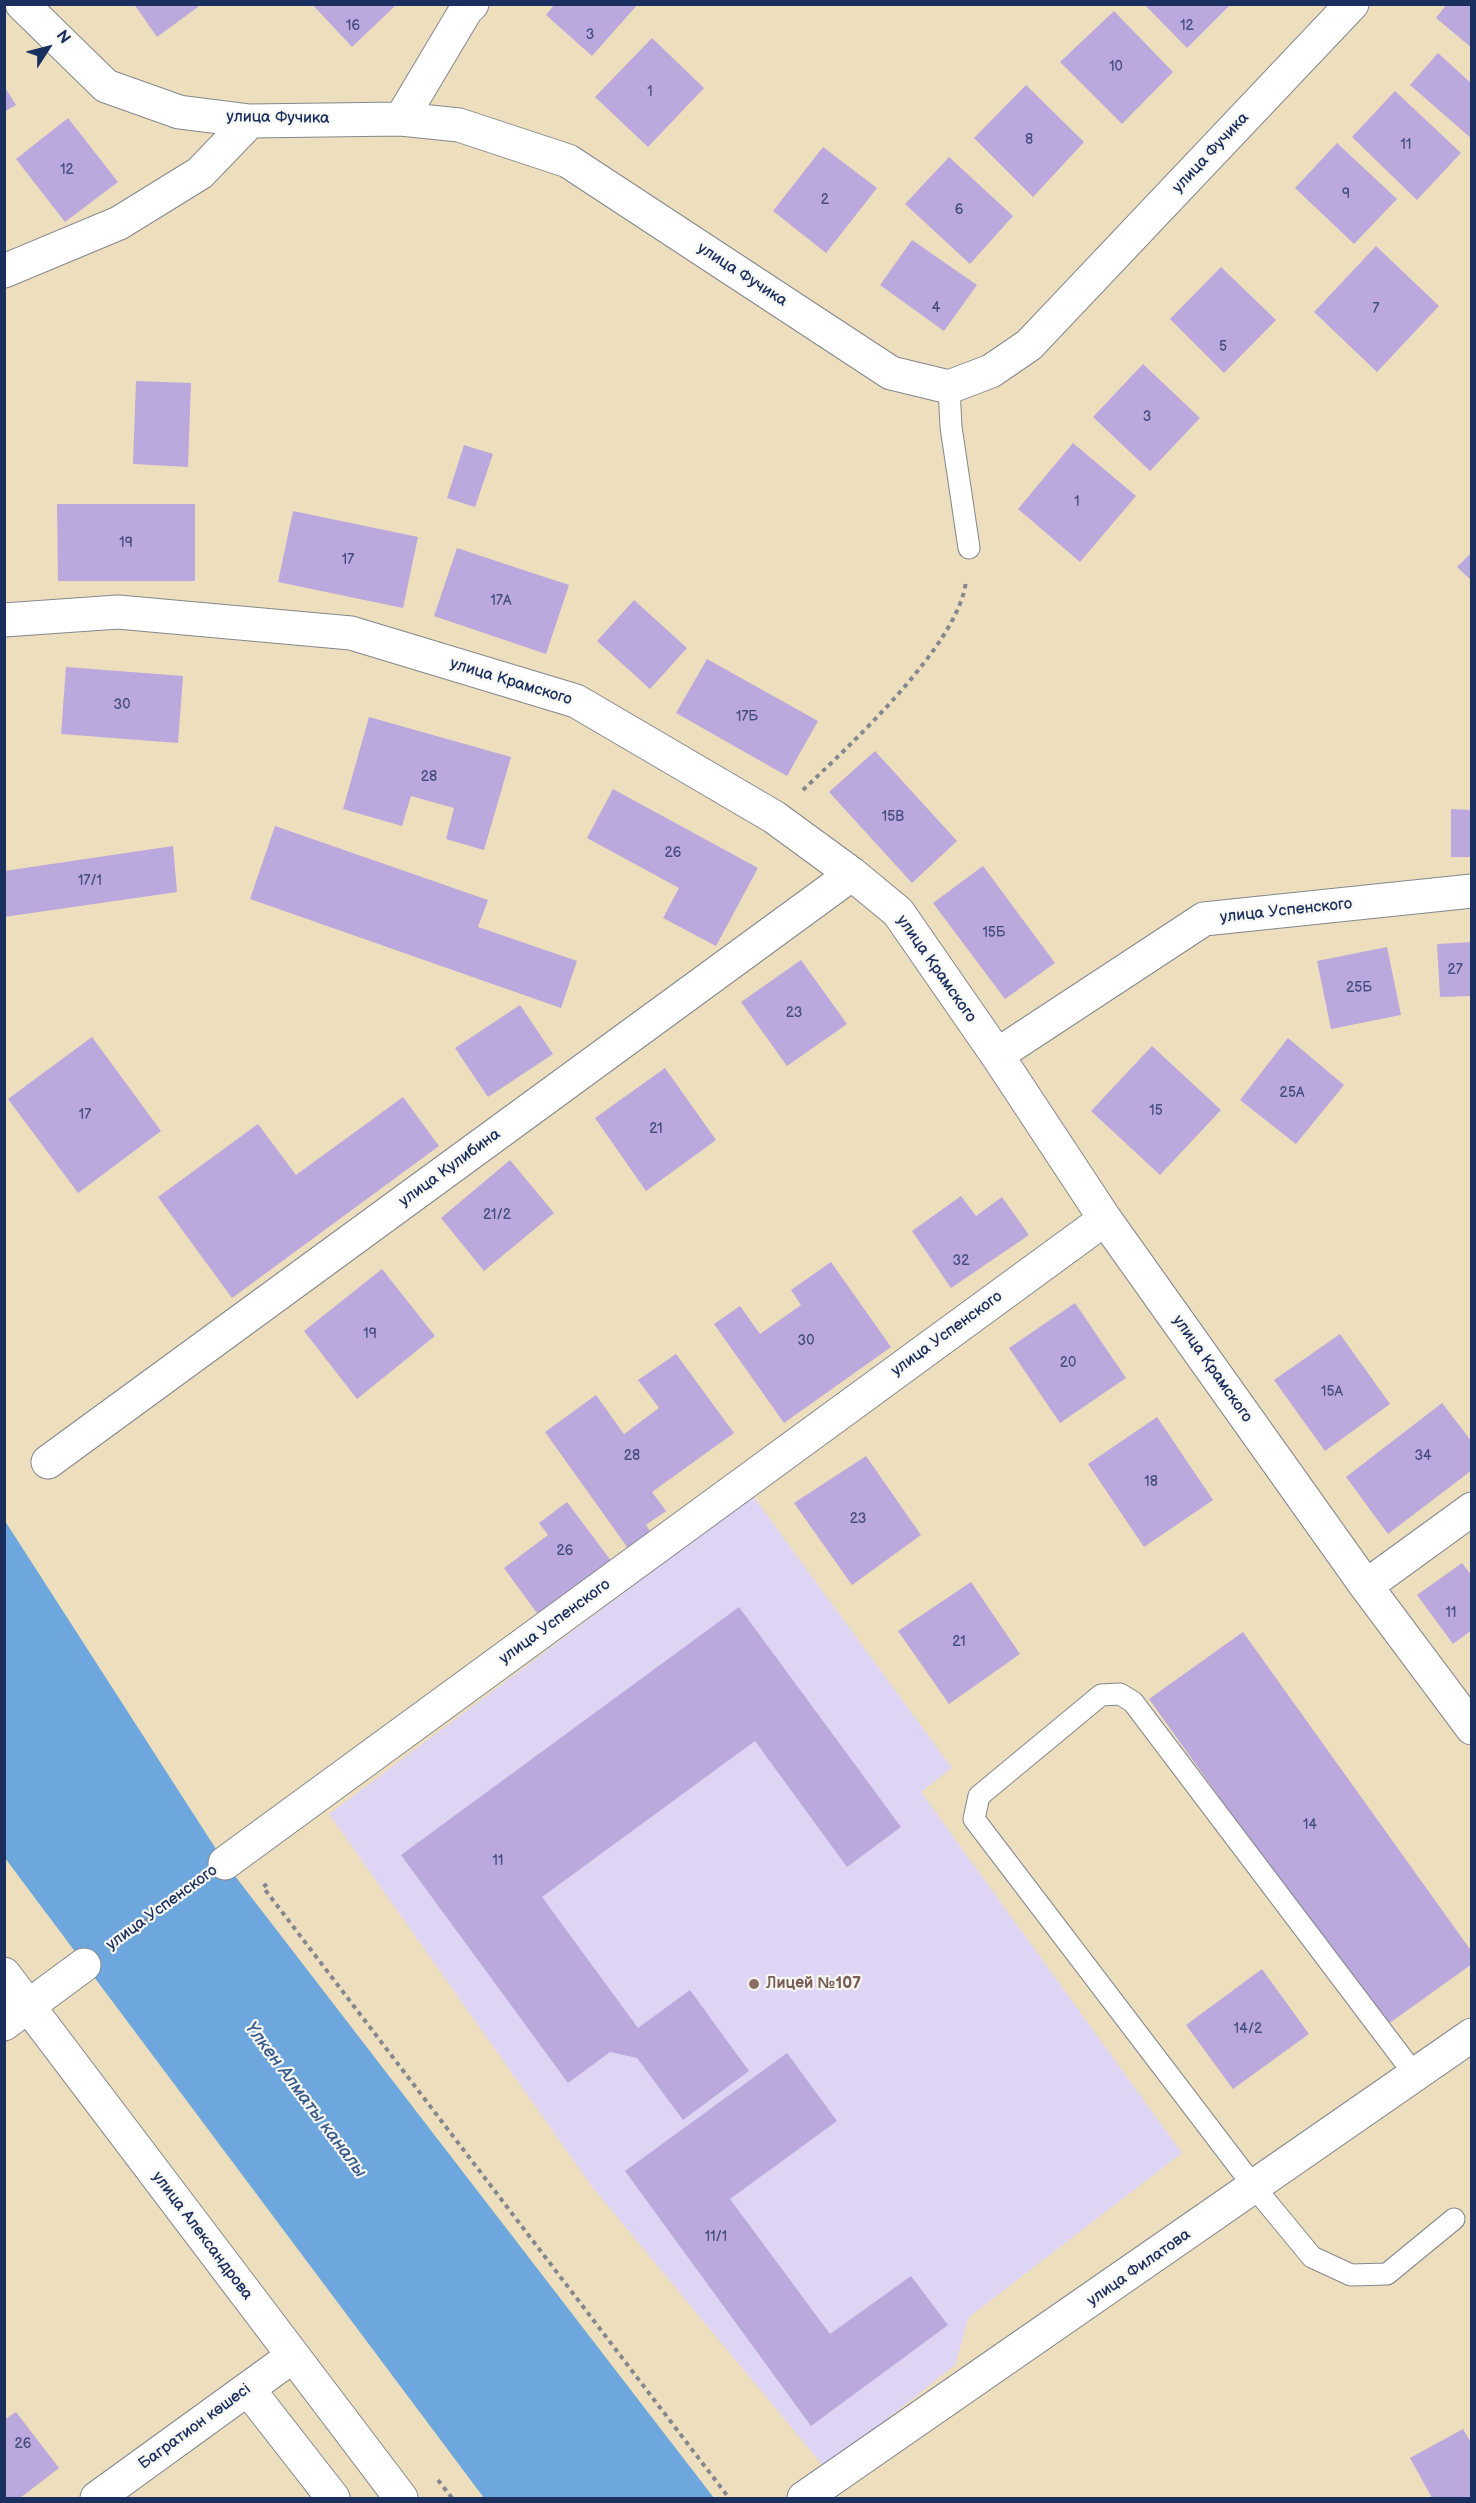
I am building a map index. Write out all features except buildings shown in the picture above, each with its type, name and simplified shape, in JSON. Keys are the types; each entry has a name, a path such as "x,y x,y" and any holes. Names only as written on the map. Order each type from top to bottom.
{"street":[{"name":"улица Фучика","path":"22,4 106,86 179,112 249,121 401,119 459,125 568,161 891,373 949,387 991,371 1029,345 1352,4"},
{"path":"401,119 466,10 472,4"},
{"path":"4,272 119,223 160,198 200,173 249,121"},
{"name":"улица Крамского","path":"4,620 118,612 351,633 576,701 774,817 852,874 898,912 997,1055 1105,1219 1366,1586 1472,1728"},
{"name":"улица Кулибина","path":"48,1462 852,874"},
{"name":"улица Успенского","path":"997,1055 1204,919 1472,891"},
{"name":"улица Успенского","path":"225,1863 1105,1219"},
{"path":"1366,1586 1472,1509"},
{"path":"17,2015 84,1965"},
{"name":"улица Александрова","path":"4,1974 17,2015 293,2356 401,2499"},
{"name":"улица Филатова","path":"804,2499 1255,2188 1472,2035"},
{"name":"Багратион көшесі","path":"97,2499 293,2356"},
{"path":"248,2389 333,2499"}],"lane":[{"path":"949,387 951,427 969,548"},
{"path":"1415,2075 1133,1702 1119,1694 1101,1695 979,1796 974,1819 1255,2188 1312,2257 1352,2275 1387,2274 1454,2218"}],"path":[{"path":"774,817 864,732 917,670 948,627 957,607 965,587 969,548"},
{"name":"улица Успенского","path":"84,1965 225,1863"},
{"path":"263,1887 729,2499"}],"shaded area":[{"name":"Лицей №107","path":"753,1496 952,1768 921,1792 1182,2153 969,2317 955,2365 825,2468 593,2188 329,1814"}],"water":[{"name":"Үлкен Алматы каналы","path":"5,1521 225,1863 714,2498 484,2498 5,1858"}],"place":[{"name":"Лицей №107","path":"754,1984"}]}
